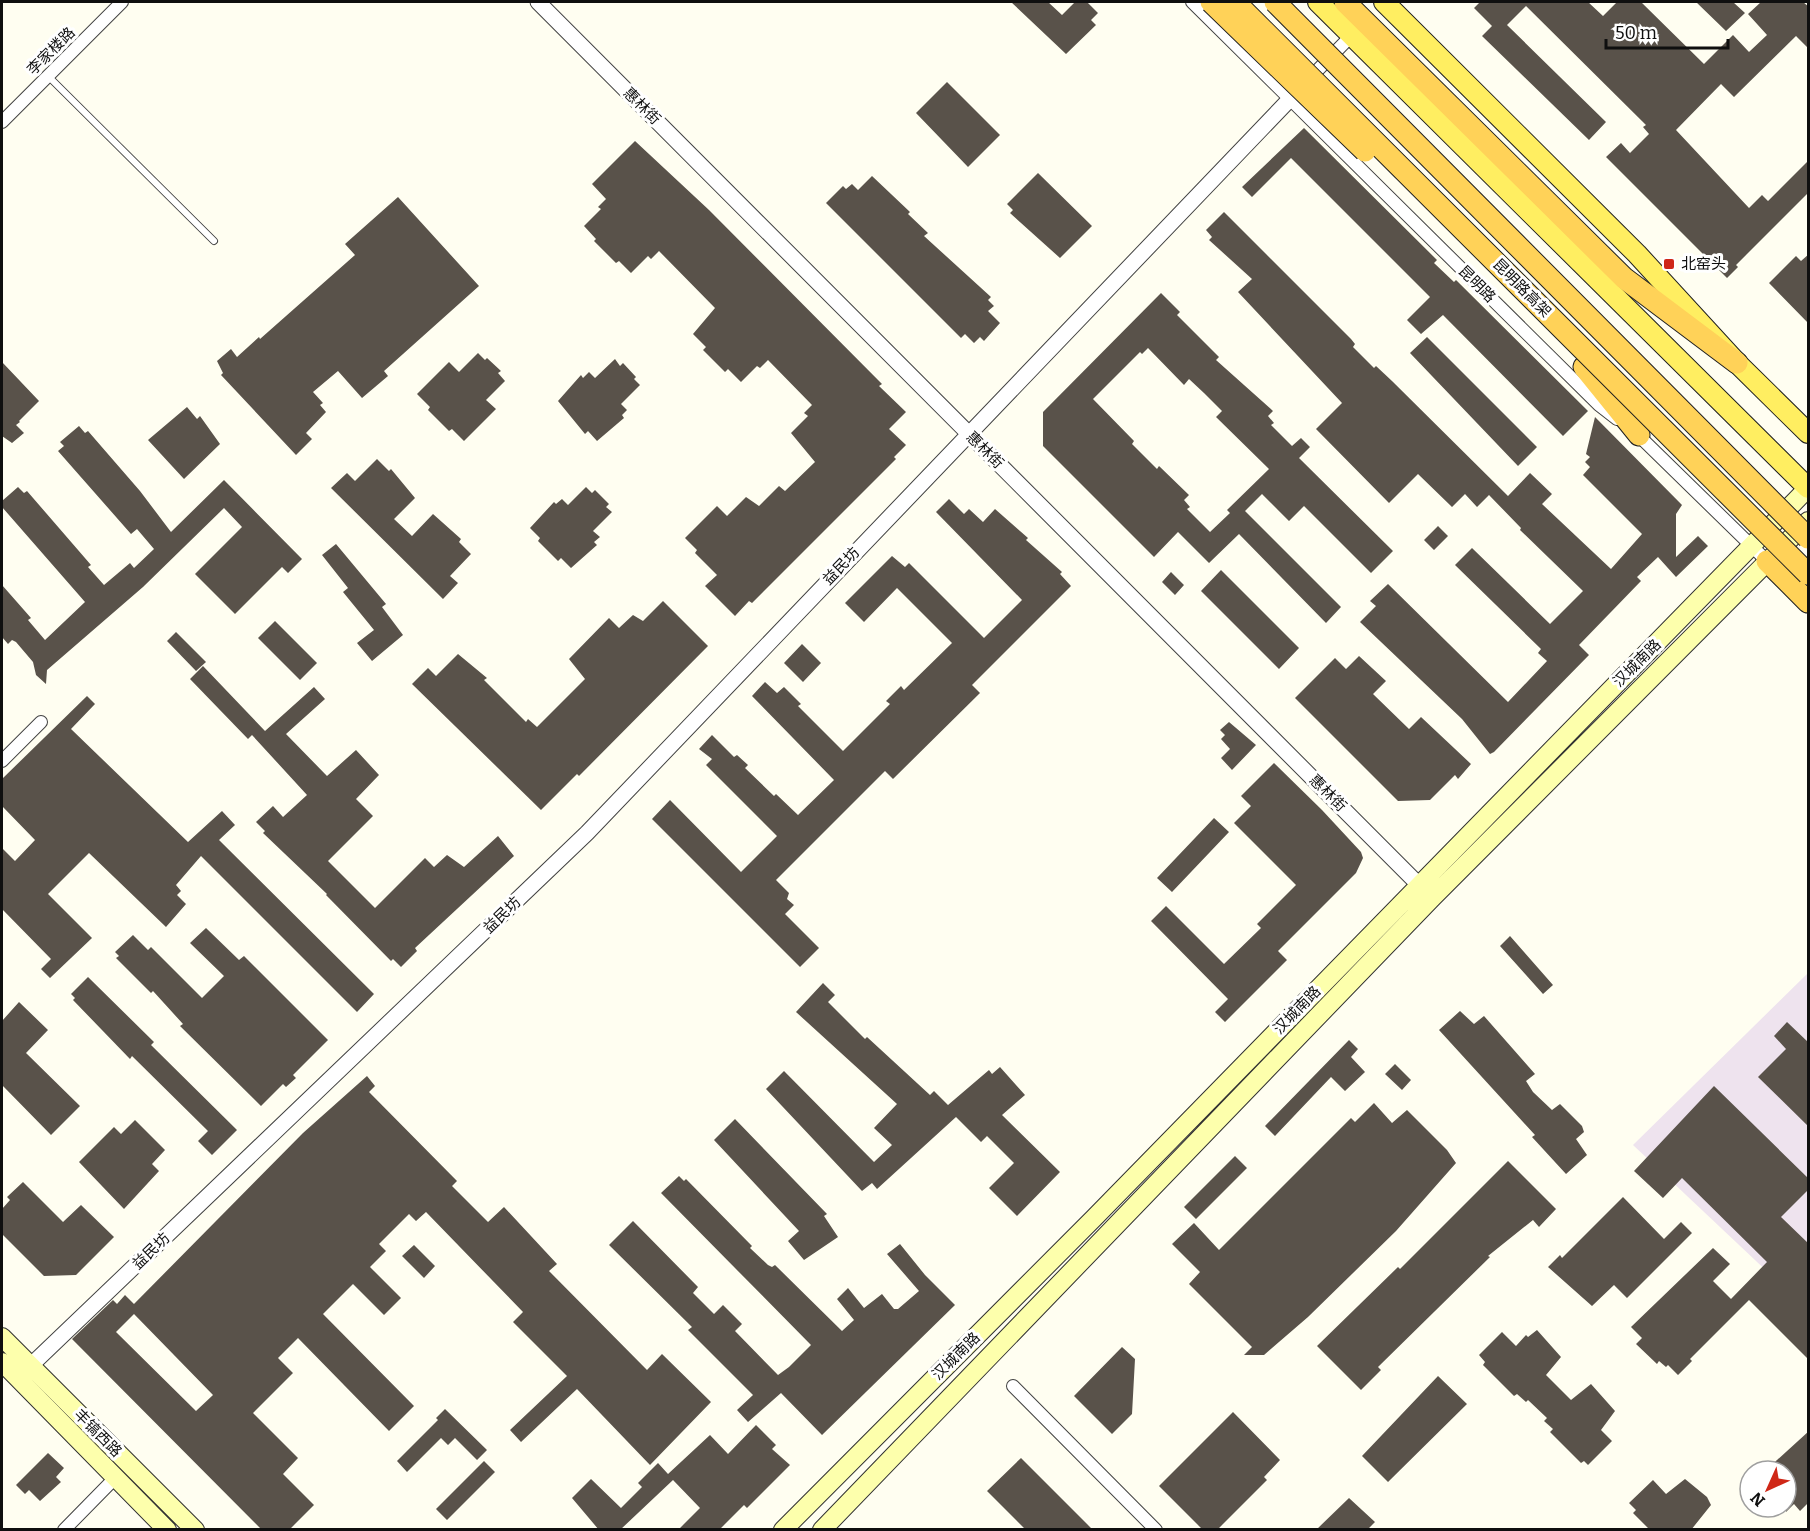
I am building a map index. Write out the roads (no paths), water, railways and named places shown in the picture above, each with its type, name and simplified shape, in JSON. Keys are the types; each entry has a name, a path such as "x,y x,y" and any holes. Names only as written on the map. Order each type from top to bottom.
{"highway":[{"path":"1210,2 1421,204 1584,367 1639,435"},
{"name":"昆明路高架","path":"1235,2 1809,574"},
{"name":"昆明路高架","path":"1275,2 1809,538"},
{"path":"1345,2 1624,278 1737,363"},
{"path":"1760,553 1809,602"}],"main road":[{"path":"1318,2 1809,488"},
{"path":"1384,2 1637,254 1737,363 1809,433"},
{"name":"汉城南路","path":"822,1530 1432,898 1760,553 1809,488"},
{"name":"汉城南路","path":"783,1530 1094,1218 1419,884 1760,553 1809,521"},
{"name":"丰镐西路","path":"2,1337 24,1372 116,1478 166,1530"},
{"name":"丰镐西路","path":"2,1362 24,1372 195,1530"}],"street":[{"name":"李家楼路","path":"2,122 122,2"},
{"name":"惠林街","path":"538,2 1432,898"},
{"name":"昆明路","path":"1192,2 1599,405 1639,435 1760,553"},
{"path":"1290,99 1352,35"},
{"name":"益民坊","path":"24,1372 587,833 968,432 1290,99"},
{"path":"2,761 41,722"},
{"path":"1013,1386 1156,1530"},
{"path":"64,1530 116,1478"}],"lane":[{"path":"48,76 214,241"}],"place":[{"name":"北窑头","path":"1669,264"}]}
